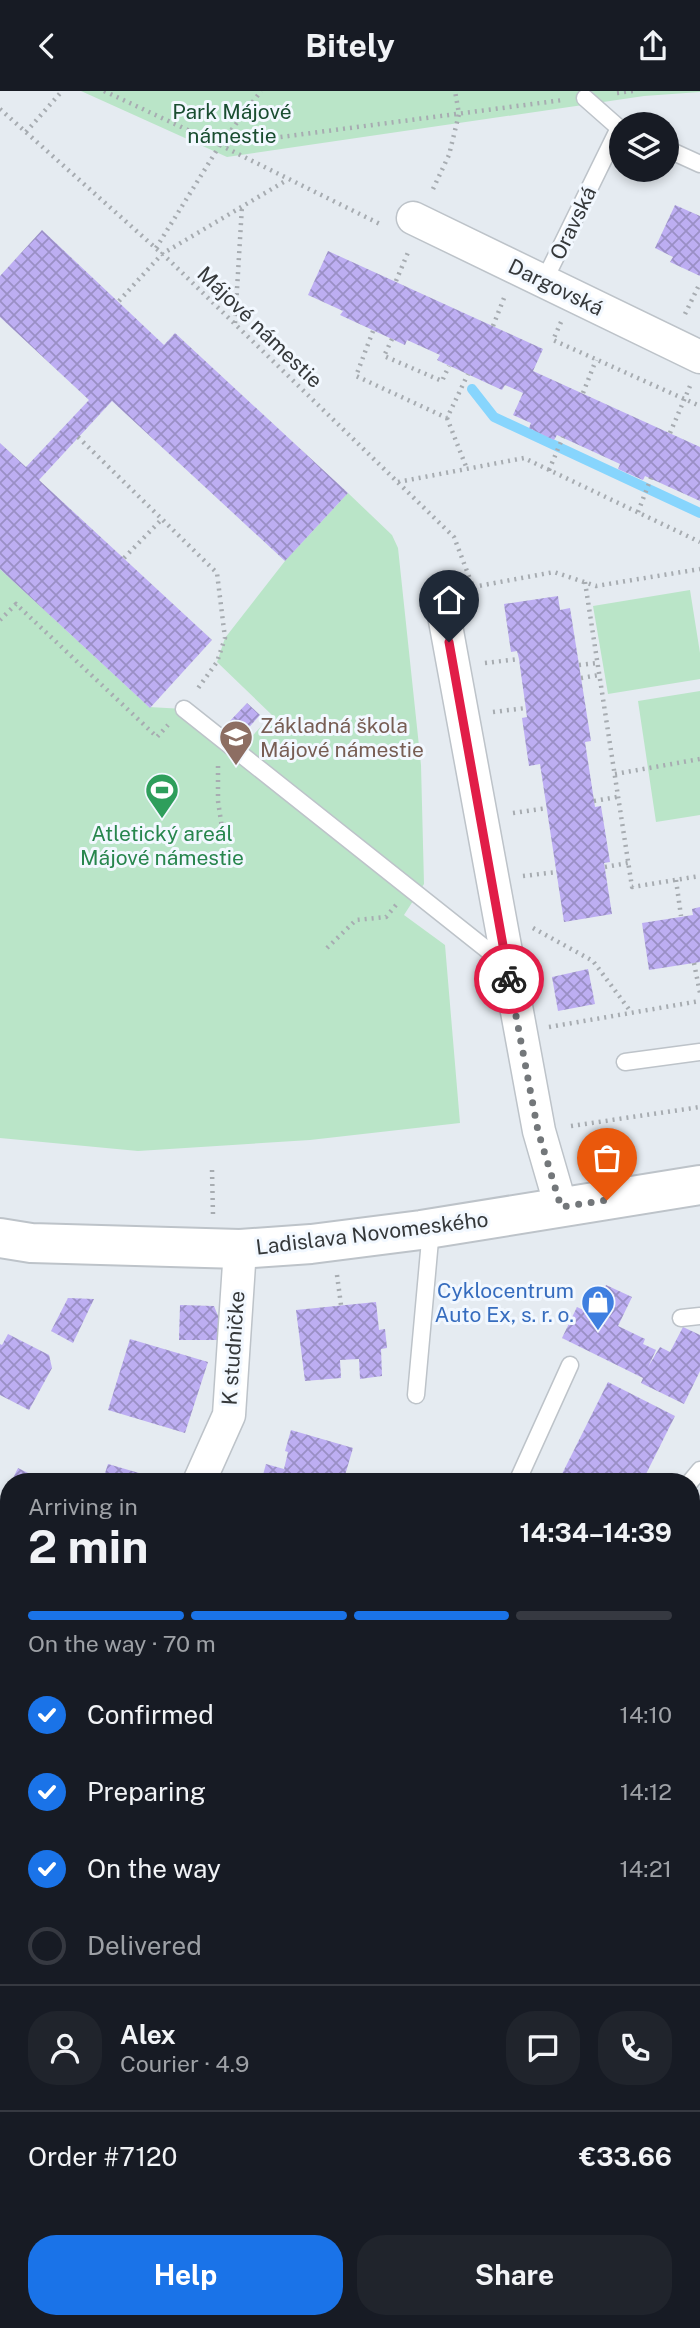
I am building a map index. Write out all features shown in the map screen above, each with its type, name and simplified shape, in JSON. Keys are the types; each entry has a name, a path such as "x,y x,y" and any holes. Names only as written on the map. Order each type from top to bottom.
{"street":[{"name":"Dargovská","path":"413,229 544,281 700,357"},
{"path":"444,615 538,1131 561,1207"},
{"name":"Ladislava Novomeského","path":"0,1238 31,1243 240,1249 311,1244 431,1229 700,1185"},
{"name":"K studničke","path":"203,1473 229,1415 240,1249"}],"lane":[{"path":"584,97 609,119"},
{"name":"Oravská","path":"544,281 609,151"},
{"path":"679,154 700,164"},
{"path":"184,709 507,965"},
{"path":"625,1062 700,1052"},
{"path":"416,1395 431,1229"},
{"path":"681,1318 700,1316"},
{"path":"521,1473 570,1365"}],"path":[{"path":"26,132 62,91"},
{"path":"104,91 220,145 633,91"},
{"path":"156,248 220,145 261,91"},
{"path":"433,189 449,155 459,114 455,91"},
{"name":"Májové námestie","path":"0,109 156,248 454,537 473,587 554,572 585,582"},
{"path":"119,301 162,254 288,179"},
{"path":"235,324 243,206"},
{"path":"396,281 413,229"},
{"path":"682,321 700,283"},
{"path":"493,326 508,287"},
{"path":"373,331 356,376 447,418 467,469"},
{"path":"392,339 384,356 442,381 449,366"},
{"path":"583,394 596,360"},
{"path":"447,418 468,374"},
{"path":"670,433 684,399"},
{"path":"0,620 16,604 156,737 184,709 217,662 225,638 217,573 78,437"},
{"path":"549,470 563,437"},
{"path":"398,482 524,458 700,542"},
{"path":"638,512 651,478"},
{"path":"124,558 162,519"},
{"path":"700,569 596,586 585,582 632,887 700,876"},
{"path":"485,663 519,659"},
{"path":"579,665 597,663"},
{"path":"581,678 599,675"},
{"path":"493,712 526,708"},
{"path":"214,733 222,828 233,841"},
{"path":"614,774 700,759"},
{"path":"594,800 617,797"},
{"path":"510,813 547,808"},
{"path":"605,867 628,863"},
{"path":"520,877 557,872"},
{"path":"676,880 681,916"},
{"path":"327,948 356,920 386,917 410,888"},
{"path":"528,926 593,961 631,1012"},
{"path":"694,963 700,993"},
{"path":"545,1027 700,1001"},
{"path":"538,1131 700,1107"}],"green space":[{"name":"Park Májové námestie","path":"81,91 700,92 644,96 227,157"},
{"name":"Atletický areál Májové námestie","path":"348,493 392,535 398,548 421,765 424,884 404,915 445,945 460,1123 310,1140 138,1151 0,1138 0,569 149,707 184,709 238,751 272,715 217,662 225,638 285,561"},
{"path":"690,590 700,653 700,679 608,694 593,606"},
{"path":"700,691 700,815 656,822 638,701"}],"building":[{"path":"675,205 700,216 700,276 670,262 673,257 655,248"},
{"path":"42,230 164,345 175,333 348,493 285,561 112,401 39,480 212,640 150,708 0,569 0,443 26,467 89,400 0,317 0,276"},
{"path":"328,251 543,349 533,371 700,447 700,501 645,476 643,480 618,469 620,464 557,435 554,440 529,428 531,423 513,415 523,393 505,385 502,390 437,360 440,355 407,340 405,345 340,315 343,311 308,295"},
{"path":"558,596 560,610 570,608 591,741 585,742 595,807 601,806 610,862 604,863 612,914 564,922 540,764 529,766 522,718 527,717 519,659 517,651 511,652 504,604"},
{"path":"247,703 260,715 244,733 230,721"},
{"path":"700,907 700,962 649,970 642,923 693,915 692,909"},
{"path":"588,969 595,1004 558,1011 552,977"},
{"name":"Cyklocentrum Auto Ex, s. r. o.","path":"606,1285 632,1297 618,1326 645,1339 643,1344 656,1350 648,1367 660,1347 670,1352 683,1327 700,1335 700,1371 684,1404 641,1383 643,1378 562,1338 577,1307 592,1314"},
{"path":"68,1298 94,1299 73,1343 51,1331"},
{"path":"376,1302 379,1330 385,1329 387,1348 381,1349 382,1376 360,1379 359,1359 340,1360 341,1378 305,1381 296,1310"},
{"path":"180,1305 214,1306 220,1321 222,1340 179,1340"},
{"path":"8,1334 49,1355 52,1368 29,1410 0,1395 0,1344 2,1345"},
{"path":"130,1339 208,1362 185,1433 108,1410"},
{"path":"608,1382 675,1416 646,1473 562,1473"},
{"path":"291,1430 353,1448 346,1473 264,1473 266,1464 284,1469 288,1452 285,1451"},
{"path":"108,1464 139,1473 105,1473"},
{"path":"18,1468 28,1473 16,1473"}],"waterway":[{"path":"472,389 494,417 700,513"}],"way so far":[{"path":"509,979 538,1131 561,1207 607,1200"}],"place":[{"name":"Základná škola Májové námestie","path":"236,767"},
{"name":"Atletický areál Májové námestie","path":"162,820"},
{"name":"Cyklocentrum Auto Ex, s. r. o.","path":"598,1332"}],"route":[{"path":"449,642 509,979"}]}
